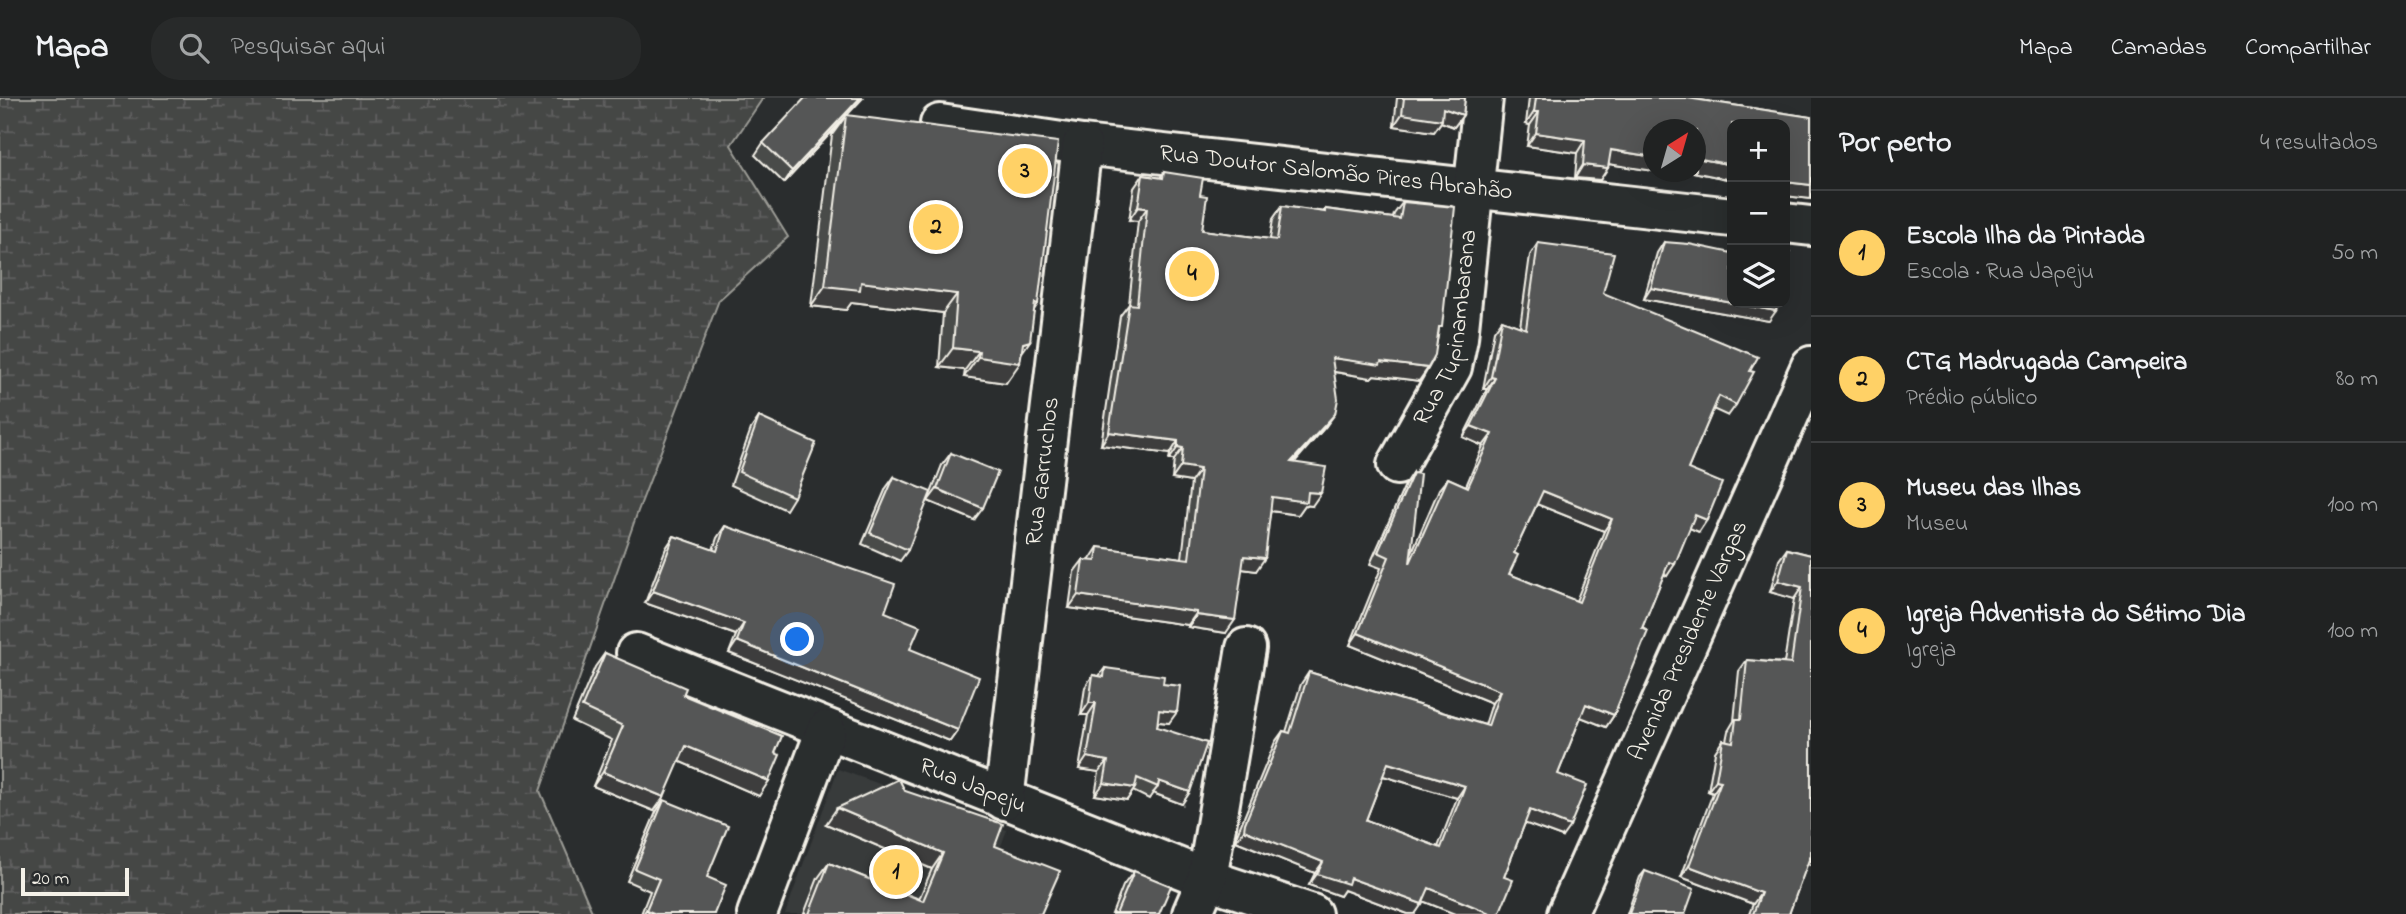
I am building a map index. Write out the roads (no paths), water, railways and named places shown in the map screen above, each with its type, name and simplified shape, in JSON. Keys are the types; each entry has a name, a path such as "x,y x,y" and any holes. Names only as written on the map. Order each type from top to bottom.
{"street":[{"name":"Rua Tupinambarana","path":"1396,465 1452,367 1458,338 1483,98"},
{"name":"Rua Doutor Salomão Pires Abrahão","path":"940,124 1082,145 1472,186 1727,216"},
{"name":"Rua Garruchos","path":"1004,800 1082,145"},
{"path":"1790,224 1811,226"},
{"name":"Avenida Presidente Vargas","path":"1567,914 1811,366"},
{"path":"1192,914 1207,879 1246,648"},
{"name":"Rua Japeju","path":"636,653 1207,879 1312,914"},
{"path":"757,914 827,730"}],"place":[{"name":"Museu das Ilhas","path":"1025,171"},
{"name":"CTG Madrugada Campeira","path":"936,227"},
{"name":"Igreja Adventista do Sétimo Dia","path":"1192,274"},
{"name":"Escola Ilha da Pintada","path":"896,872"}]}
